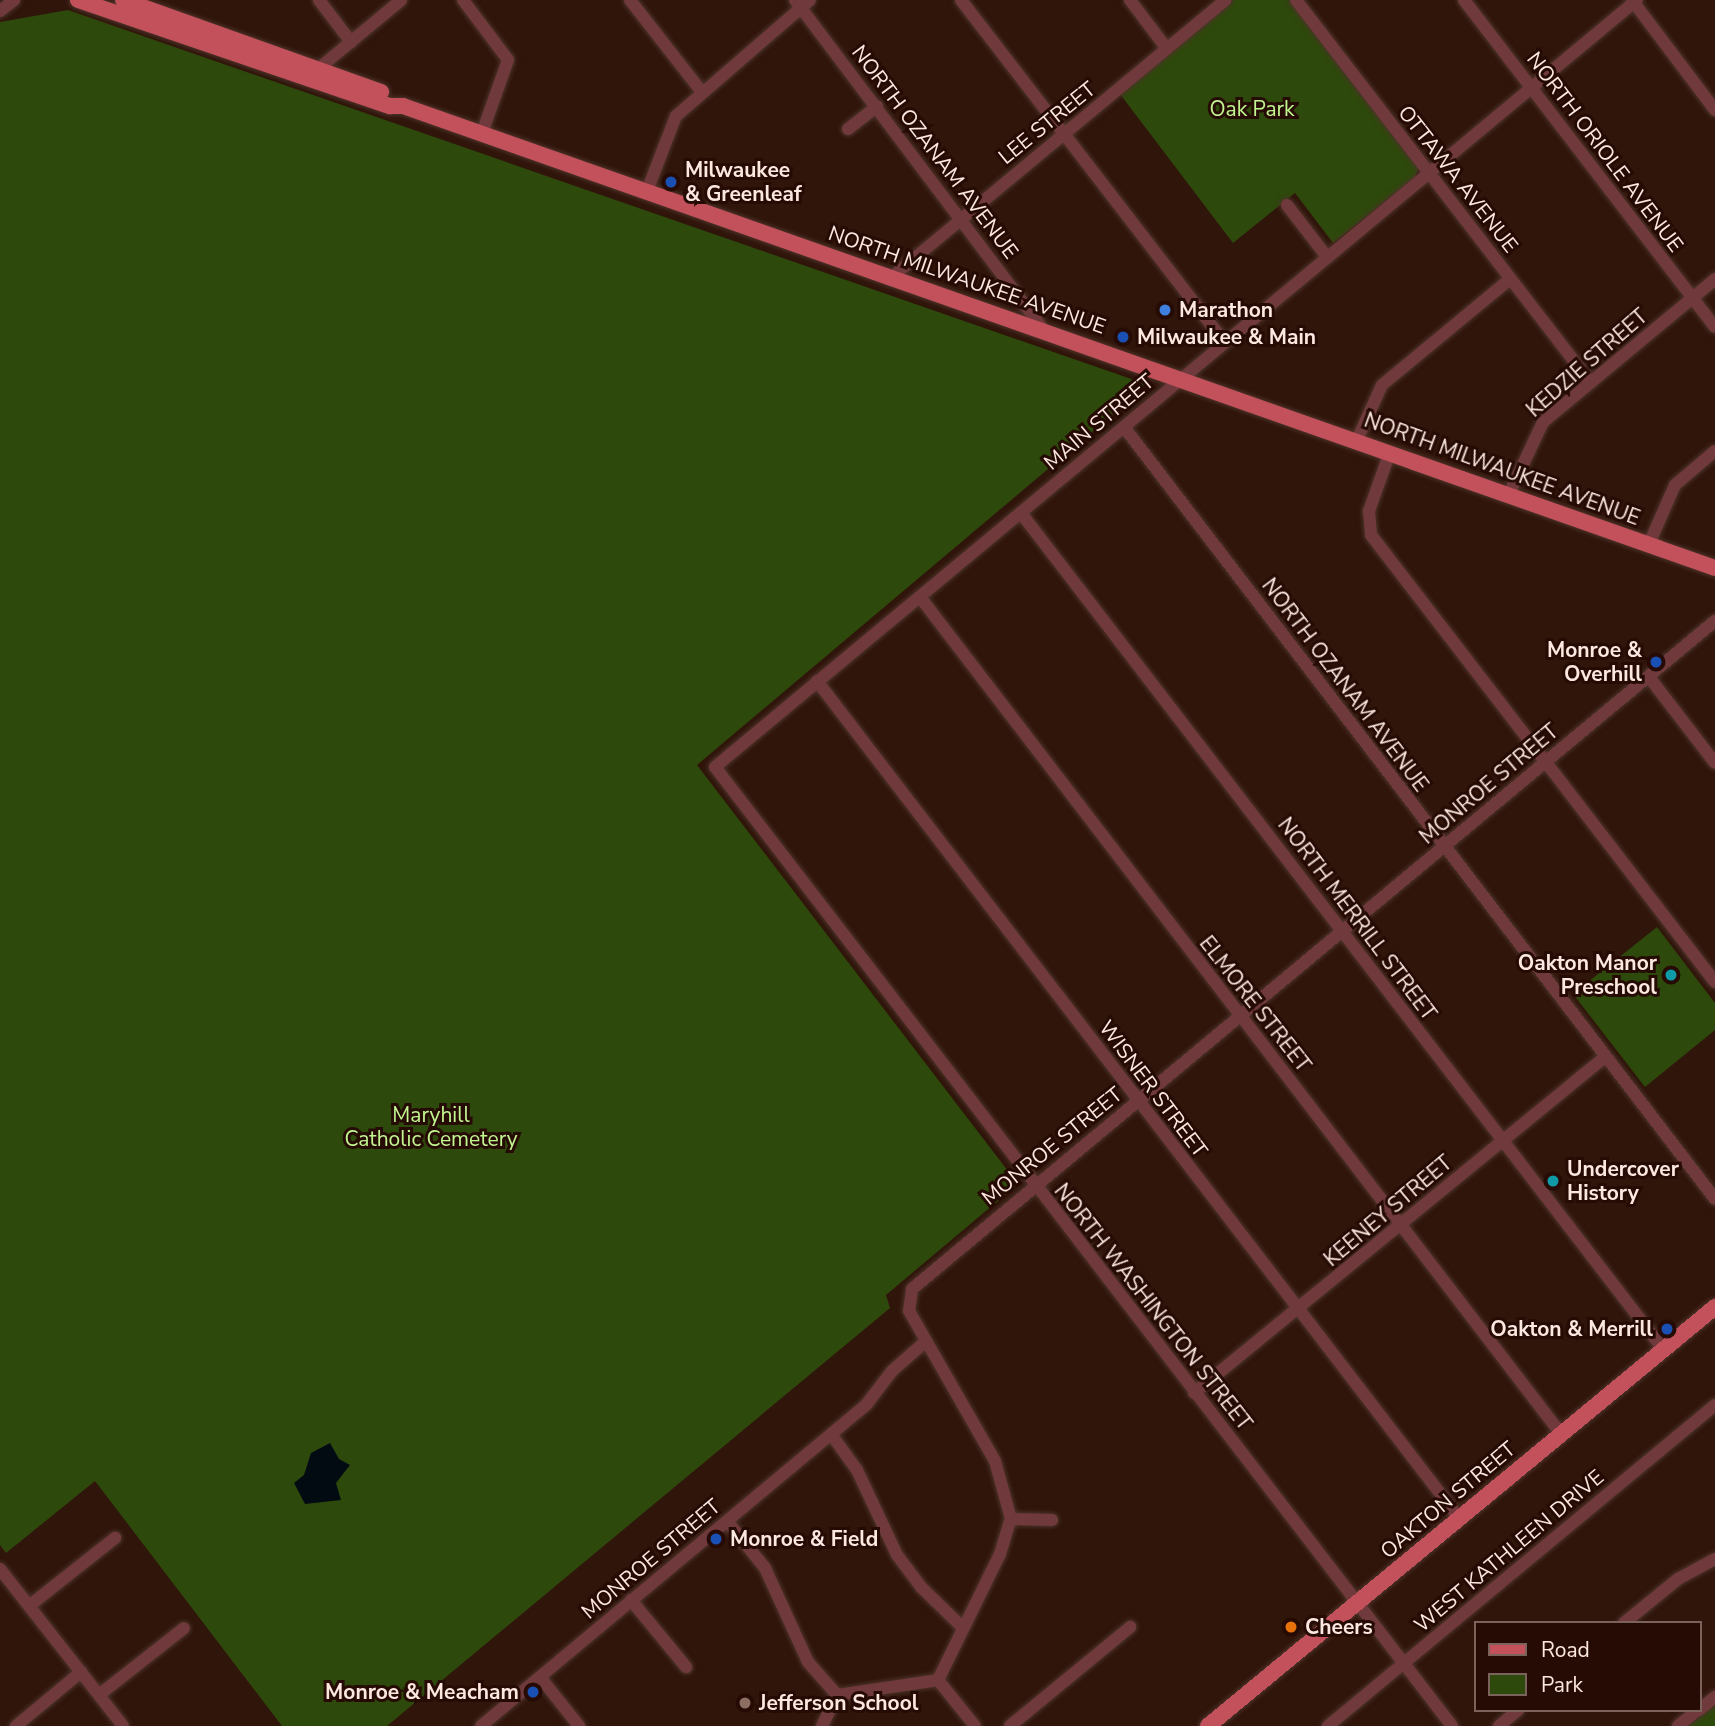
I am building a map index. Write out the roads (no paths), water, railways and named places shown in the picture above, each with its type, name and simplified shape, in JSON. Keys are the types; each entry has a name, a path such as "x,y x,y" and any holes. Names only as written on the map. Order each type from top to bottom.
{"main road":[{"name":"NORTH MILWAUKEE AVENUE","path":"78,0 390,106 403,106 482,133 1042,328 1715,568"},
{"name":"NORTH MILWAUKEE AVENUE","path":"123,0 394,97 403,106"},
{"name":"OAKTON STREET","path":"1208,1726 1715,1307"}],"street":[{"path":"0,11 14,0"},
{"path":"318,0 351,42"},
{"path":"318,69 401,0"},
{"path":"463,0 508,60 482,133"},
{"path":"630,0 701,91"},
{"path":"961,0 1224,342"},
{"path":"1130,0 1167,49"},
{"name":"LEE STREET","path":"893,276 1225,0"},
{"name":"OTTAWA AVENUE","path":"1296,0 1590,382"},
{"name":"NORTH ORIOLE AVENUE","path":"1464,0 1715,327"},
{"path":"1634,1 1715,110"},
{"name":"MAIN STREET","path":"715,767 1634,1"},
{"path":"648,191 673,121 701,91 802,3"},
{"name":"NORTH OZANAM AVENUE","path":"802,3 1042,328"},
{"path":"848,129 877,106"},
{"path":"1287,205 1327,257"},
{"path":"1357,440 1388,379 1510,279"},
{"name":"KEDZIE STREET","path":"1509,494 1537,429 1715,279"},
{"name":"NORTH OZANAM AVENUE","path":"1124,427 1715,1199"},
{"path":"1649,544 1675,485 1715,451"},
{"path":"1390,452 1369,512 1371,535 1715,982"},
{"name":"NORTH MERRILL STREET","path":"1021,513 1663,1349"},
{"name":"ELMORE STREET","path":"920,597 1561,1434"},
{"name":"MONROE STREET","path":"481,1726 831,1434 926,1341 909,1311 912,1289 1715,621"},
{"path":"1649,677 1715,763"},
{"name":"WISNER STREET","path":"817,681 1459,1518"},
{"name":"NORTH WASHINGTON STREET","path":"715,767 1452,1726"},
{"name":"KEENEY STREET","path":"1194,1393 1299,1310 1605,1057"},
{"path":"926,1341 995,1461 1011,1519 1000,1554 938,1680"},
{"name":"WEST KATHLEEN DRIVE","path":"1328,1726 1715,1405"},
{"path":"831,1434 857,1470 877,1521 902,1563 962,1627"},
{"path":"1011,1519 1052,1520"},
{"path":"727,1521 765,1568 808,1662 837,1695"},
{"path":"29,1606 115,1538"},
{"path":"1626,1621 1678,1579 1715,1559"},
{"path":"3,1578 29,1606 122,1726"},
{"path":"631,1600 686,1667"},
{"path":"1010,1726 1130,1627"},
{"path":"99,1695 184,1628"},
{"path":"16,1726 80,1672"},
{"path":"540,1677 579,1726"},
{"path":"837,1695 938,1680"},
{"path":"938,1680 975,1726"},
{"path":"822,1726 837,1695"},
{"path":"1701,1708 1715,1697"},
{"path":"1499,1726 1516,1712"},
{"path":"1678,1726 1696,1712"}],"place":[{"name":"Milwaukee & Greenleaf","path":"671,182"},
{"name":"Marathon","path":"1165,310"},
{"name":"Milwaukee & Main","path":"1123,337"},
{"name":"Monroe & Overhill","path":"1656,662"},
{"name":"Oakton Manor Preschool","path":"1671,975"},
{"name":"Undercover History","path":"1553,1181"},
{"name":"Oakton & Merrill","path":"1667,1329"},
{"name":"Monroe & Field","path":"716,1539"},
{"name":"Cheers","path":"1291,1627"},
{"name":"Monroe & Meacham","path":"533,1692"},
{"name":"Jefferson School","path":"745,1703"}],"park label":[{"name":"Oak Park","path":"1252,109"},
{"name":"Maryhill Catholic Cemetery","path":"431,1127"}]}
